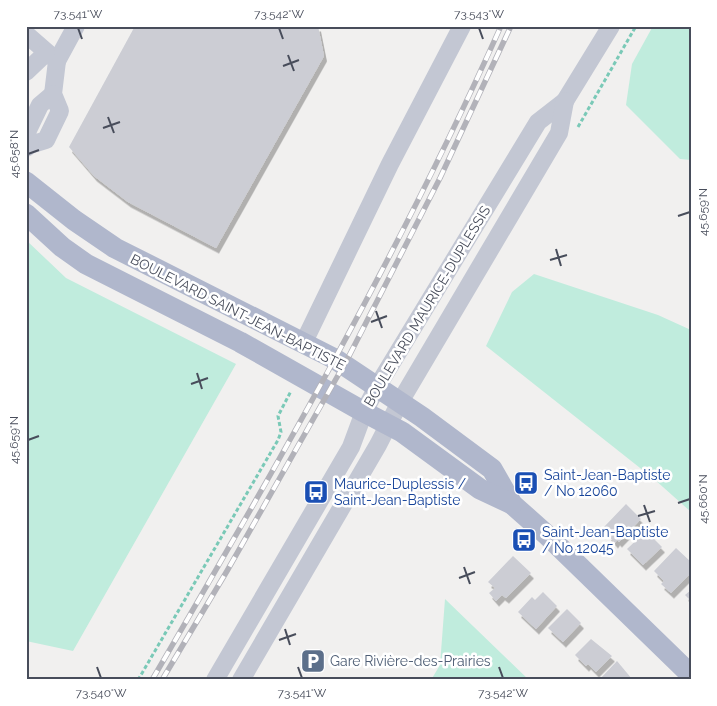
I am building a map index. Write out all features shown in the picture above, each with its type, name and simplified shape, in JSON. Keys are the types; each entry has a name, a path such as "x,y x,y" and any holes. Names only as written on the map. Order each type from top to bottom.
{"main road":[{"name":"BOULEVARD SAINT-JEAN-BAPTISTE","path":"26,182 74,220 115,248 335,360 400,402 492,469 512,504"},
{"name":"BOULEVARD SAINT-JEAN-BAPTISTE","path":"26,214 62,246 86,264 231,338 388,424 402,432 480,489 512,504 548,536 691,675"}],"street":[{"path":"26,72 52,57 76,26"},
{"path":"302,344 390,164 462,26"},
{"name":"BOULEVARD MAURICE-DUPLESSIS","path":"216,680 351,447 364,412 377,387 538,122 565,101 611,26"},
{"path":"26,34 52,57 53,94 60,111 46,140 28,146"},
{"name":"BOULEVARD MAURICE-DUPLESSIS","path":"241,680 378,445 400,402 559,133 565,101"}],"path":[{"path":"138,680 278,440 281,432 278,416 293,387"}],"green space":[{"path":"653,26 691,26 691,160 680,159 626,105 632,64"},
{"path":"26,240 66,278 236,364 73,651 26,641"},
{"path":"534,274 658,315 691,330 691,512 654,479 486,346 512,292"},
{"path":"445,599 529,680 431,680 440,665"}],"building":[{"path":"135,26 318,26 324,56 216,248 128,202 94,176 69,147"},
{"path":"626,504 641,519 619,542 617,540 615,543 608,535 610,533 604,527"},
{"path":"646,531 662,547 643,565 627,549"},
{"path":"676,548 691,562 691,573 671,593 661,584 664,581 654,571"},
{"path":"513,556 531,573 506,598 502,595 496,601 489,593 495,588 488,582"},
{"path":"691,590 691,601 685,595"},
{"path":"543,592 557,606 536,629 518,612 532,597 535,600"},
{"path":"567,609 581,623 563,642 548,628"},
{"path":"591,639 612,656 596,672 588,664 586,666 575,655"},
{"path":"617,661 632,679 599,680"}],"railway":[{"path":"152,680 336,358 421,193 501,26"},
{"path":"162,680 227,571 349,356 440,178 511,26"}],"place":[{"name":"Saint-Jean-Baptiste / No 12060","path":"526,483"},
{"name":"Maurice-Duplessis / Saint-Jean-Baptiste","path":"316,492"},
{"name":"Saint-Jean-Baptiste / No 12045","path":"524,540"},
{"name":"Gare Rivière-des-Prairies","path":"313,661"}]}
